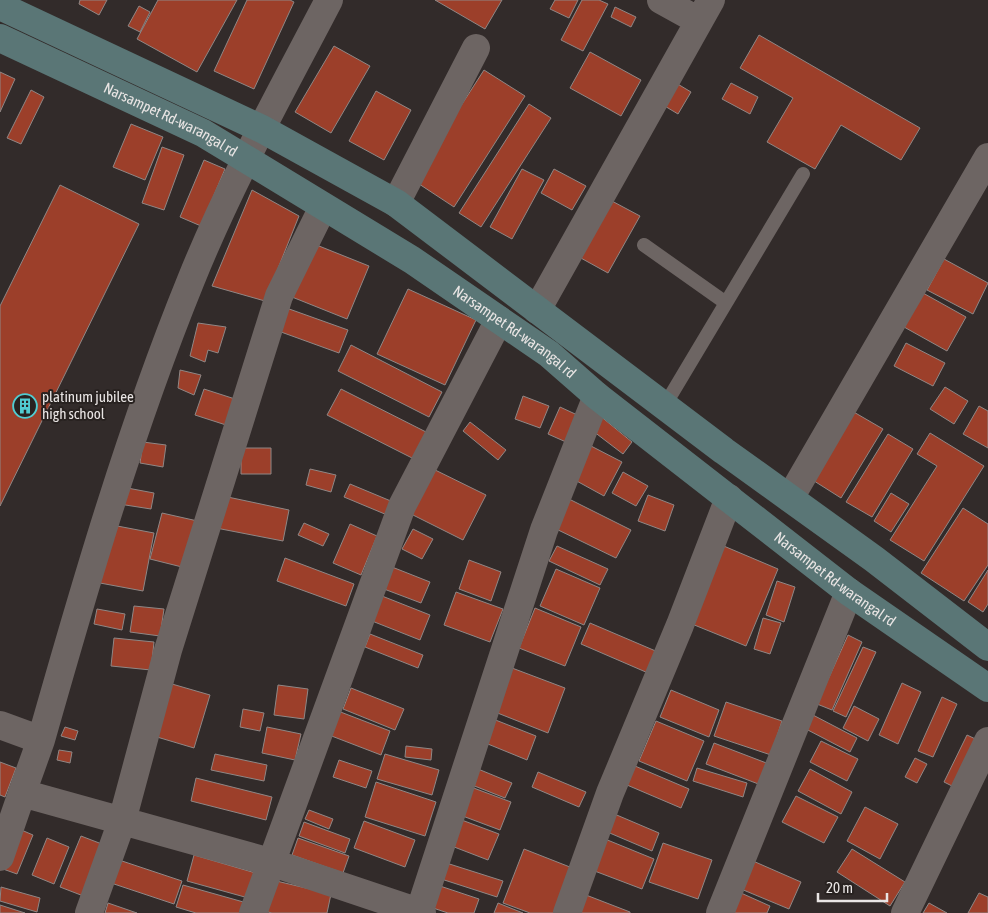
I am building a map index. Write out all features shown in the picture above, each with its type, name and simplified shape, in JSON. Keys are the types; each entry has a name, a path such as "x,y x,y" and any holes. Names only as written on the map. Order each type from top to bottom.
{"main road":[{"name":"Narsampet Rd-warangal rd","path":"0,6 262,129 396,203 988,647"},
{"name":"Narsampet Rd-warangal rd","path":"0,38 203,133 323,208 412,260 549,354 597,396 849,592 988,688"}],"street":[{"path":"0,857 41,740 99,538 152,381 191,278 246,159 330,0"},
{"path":"537,310 705,11 661,0"},
{"path":"396,203 476,48"},
{"path":"790,498 985,169"},
{"path":"89,913 122,821 168,650 279,296 323,208"},
{"path":"252,913 402,506 499,320"},
{"path":"22,794 270,862 420,913 544,530 597,396"},
{"path":"567,913 610,793 680,625 729,498"},
{"path":"720,913 849,592"},
{"path":"0,725 41,740"},
{"path":"905,913 988,741"}],"lane":[{"path":"665,405 803,174"},
{"path":"644,245 726,302"}],"building":[{"path":"80,0 107,0 99,15 79,4"},
{"path":"158,0 237,0 197,72 137,39"},
{"path":"247,0 290,0 294,2 254,89 214,71"},
{"path":"435,0 502,0 485,29"},
{"path":"555,0 578,0 569,18 550,9"},
{"path":"582,0 599,0 608,4 583,51 561,40"},
{"path":"139,6 150,12 140,32 128,26"},
{"path":"615,7 636,17 631,27 611,17"},
{"path":"759,35 920,128 901,160 841,125 815,169 767,142 793,98 740,68"},
{"path":"334,46 370,66 331,133 295,112"},
{"path":"590,52 641,80 621,116 570,88"},
{"path":"484,70 525,96 454,207 413,180"},
{"path":"0,72 15,79 0,112"},
{"path":"676,83 691,92 678,114 663,105"},
{"path":"731,83 758,97 750,114 722,99"},
{"path":"31,90 44,97 21,144 7,138"},
{"path":"376,91 411,110 384,160 349,141"},
{"path":"529,104 551,118 481,227 459,213"},
{"path":"131,124 163,137 145,180 113,167"},
{"path":"162,147 184,155 164,210 142,203"},
{"path":"204,160 225,169 201,226 180,217"},
{"path":"522,169 544,180 512,239 490,227"},
{"path":"554,169 586,186 572,210 541,193"},
{"name":"platinum jubilee high school","path":"60,185 139,224 0,506 0,306"},
{"path":"252,190 299,216 265,301 212,286"},
{"path":"610,200 640,216 608,273 579,257"},
{"path":"314,244 369,266 347,319 292,297"},
{"path":"944,259 988,283 973,314 927,290"},
{"path":"408,289 476,320 445,385 377,354"},
{"path":"923,293 966,317 947,351 904,327"},
{"path":"278,305 348,330 339,353 270,328"},
{"path":"198,323 226,327 218,353 208,350 205,362 190,356"},
{"path":"906,343 945,363 933,386 894,366"},
{"path":"351,345 442,392 429,417 338,371"},
{"path":"180,370 201,375 194,395 178,388"},
{"path":"945,387 968,401 954,424 930,409"},
{"path":"204,389 235,399 226,425 195,415"},
{"path":"341,389 432,435 418,461 327,415"},
{"path":"523,396 549,406 540,428 515,419"},
{"path":"979,406 988,411 988,448 963,434"},
{"path":"560,407 586,419 575,446 548,434"},
{"path":"852,411 883,429 841,498 811,479"},
{"path":"599,415 632,442 623,454 589,428"},
{"path":"470,422 506,450 498,460 463,431"},
{"path":"930,433 984,466 924,561 890,540 937,466 917,454"},
{"path":"888,434 913,449 872,517 846,502"},
{"path":"143,442 166,445 163,467 140,463"},
{"path":"591,446 622,462 604,496 573,479"},
{"path":"241,448 271,448 271,474 241,474"},
{"path":"427,466 486,495 463,540 405,511"},
{"path":"310,469 336,475 331,492 306,485"},
{"path":"623,472 648,486 636,506 612,493"},
{"path":"350,484 398,504 392,517 344,497"},
{"path":"122,487 154,493 151,509 119,504"},
{"path":"891,493 909,504 891,532 874,521"},
{"path":"648,495 674,505 665,531 638,521"},
{"path":"223,496 289,510 283,541 216,528"},
{"path":"567,498 631,530 616,558 552,527"},
{"path":"963,508 988,524 988,565 964,601 921,573"},
{"path":"162,513 202,522 190,569 150,559"},
{"path":"304,523 329,534 323,546 298,535"},
{"path":"350,524 377,536 361,575 333,563"},
{"path":"112,525 154,533 143,591 100,583"},
{"path":"413,529 433,539 422,559 402,549"},
{"path":"719,544 778,569 746,646 687,622"},
{"path":"557,546 608,569 600,585 549,561"},
{"path":"285,558 354,584 346,606 277,581"},
{"path":"469,560 501,572 491,601 459,589"},
{"path":"392,567 430,582 421,603 384,589"},
{"path":"556,569 600,588 584,625 540,606"},
{"path":"988,570 988,604 983,612 968,602"},
{"path":"777,581 795,587 784,622 766,615"},
{"path":"456,592 503,609 490,642 444,625"},
{"path":"382,596 430,615 420,640 372,621"},
{"path":"134,606 164,609 160,636 130,632"},
{"path":"535,608 581,627 565,666 519,648"},
{"path":"97,609 125,614 122,630 94,624"},
{"path":"763,618 781,623 770,654 754,649"},
{"path":"590,623 665,655 655,676 581,644"},
{"path":"370,634 423,655 418,668 365,647"},
{"path":"848,635 862,642 832,710 817,704"},
{"path":"114,638 154,642 151,670 111,666"},
{"path":"863,647 876,652 846,717 833,711"},
{"path":"512,668 565,688 548,733 495,712"},
{"path":"902,683 921,692 898,744 879,735"},
{"path":"172,684 210,695 194,748 157,737"},
{"path":"278,685 308,689 304,719 274,715"},
{"path":"351,688 404,709 395,730 343,709"},
{"path":"671,690 719,710 709,737 660,717"},
{"path":"942,697 957,704 933,757 918,751"},
{"path":"726,702 782,721 771,755 714,736"},
{"path":"854,706 879,719 868,741 843,728"},
{"path":"243,709 264,713 260,731 240,727"},
{"path":"338,711 390,731 381,755 329,735"},
{"path":"811,714 857,738 850,752 804,728"},
{"path":"493,719 536,736 527,760 483,742"},
{"path":"656,721 704,741 687,781 639,761"},
{"path":"65,727 78,731 75,740 61,736"},
{"path":"267,727 301,734 295,760 262,753"},
{"path":"967,735 984,743 960,790 944,782"},
{"path":"821,741 858,759 847,781 810,762"},
{"path":"714,743 769,764 761,785 706,764"},
{"path":"406,746 432,749 431,760 405,757"},
{"path":"59,750 72,752 70,763 57,760"},
{"path":"215,754 267,765 264,781 211,770"},
{"path":"385,754 439,770 432,795 377,779"},
{"path":"915,758 927,764 917,783 905,777"},
{"path":"339,760 372,771 366,788 333,777"},
{"path":"0,762 16,768 5,797 0,795"},
{"path":"635,766 689,789 681,808 627,785"},
{"path":"697,768 747,783 743,797 693,781"},
{"path":"478,769 512,783 505,798 472,785"},
{"path":"810,769 852,792 841,814 798,791"},
{"path":"538,772 586,792 579,807 532,787"},
{"path":"196,778 272,797 266,820 191,801"},
{"path":"376,782 436,802 425,836 365,817"},
{"path":"471,787 511,802 500,830 460,815"},
{"path":"796,796 838,817 824,843 782,822"},
{"path":"865,807 898,824 880,859 847,841"},
{"path":"309,810 333,819 329,829 305,819"},
{"path":"612,813 659,833 652,851 605,831"},
{"path":"459,819 499,834 488,860 449,845"},
{"path":"364,821 415,840 405,867 354,848"},
{"path":"304,822 350,839 345,853 299,836"},
{"path":"19,829 33,835 17,874 3,869"},
{"path":"81,836 107,846 86,897 60,887"},
{"path":"47,838 69,847 54,884 32,875"},
{"path":"298,838 349,856 343,873 292,855"},
{"path":"605,839 654,859 642,889 592,870"},
{"path":"663,843 712,860 698,899 649,882"},
{"path":"524,849 575,869 558,913 530,913 503,903"},
{"path":"852,849 905,882 890,906 837,872"},
{"path":"194,855 259,874 252,899 187,881"},
{"path":"116,859 182,881 174,904 108,882"},
{"path":"440,861 503,881 497,897 435,877"},
{"path":"753,861 801,882 789,909 741,889"},
{"path":"268,879 331,894 327,913 272,913 260,910"},
{"path":"431,883 479,899 474,913 448,913 424,905"},
{"path":"183,885 247,903 244,913 196,913 176,907"},
{"path":"1,887 40,898 37,912 0,901"},
{"path":"741,893 770,906 767,913 733,913"},
{"path":"979,893 988,897 988,913 968,913"},
{"path":"586,895 630,912 630,913 580,913"},
{"path":"108,903 137,913 105,913"},
{"path":"498,903 523,913 494,913"},
{"path":"929,903 947,913 923,913"},
{"path":"0,905 25,913 0,913"}],"place":[{"name":"platinum jubilee high school","path":"25,406"}]}
